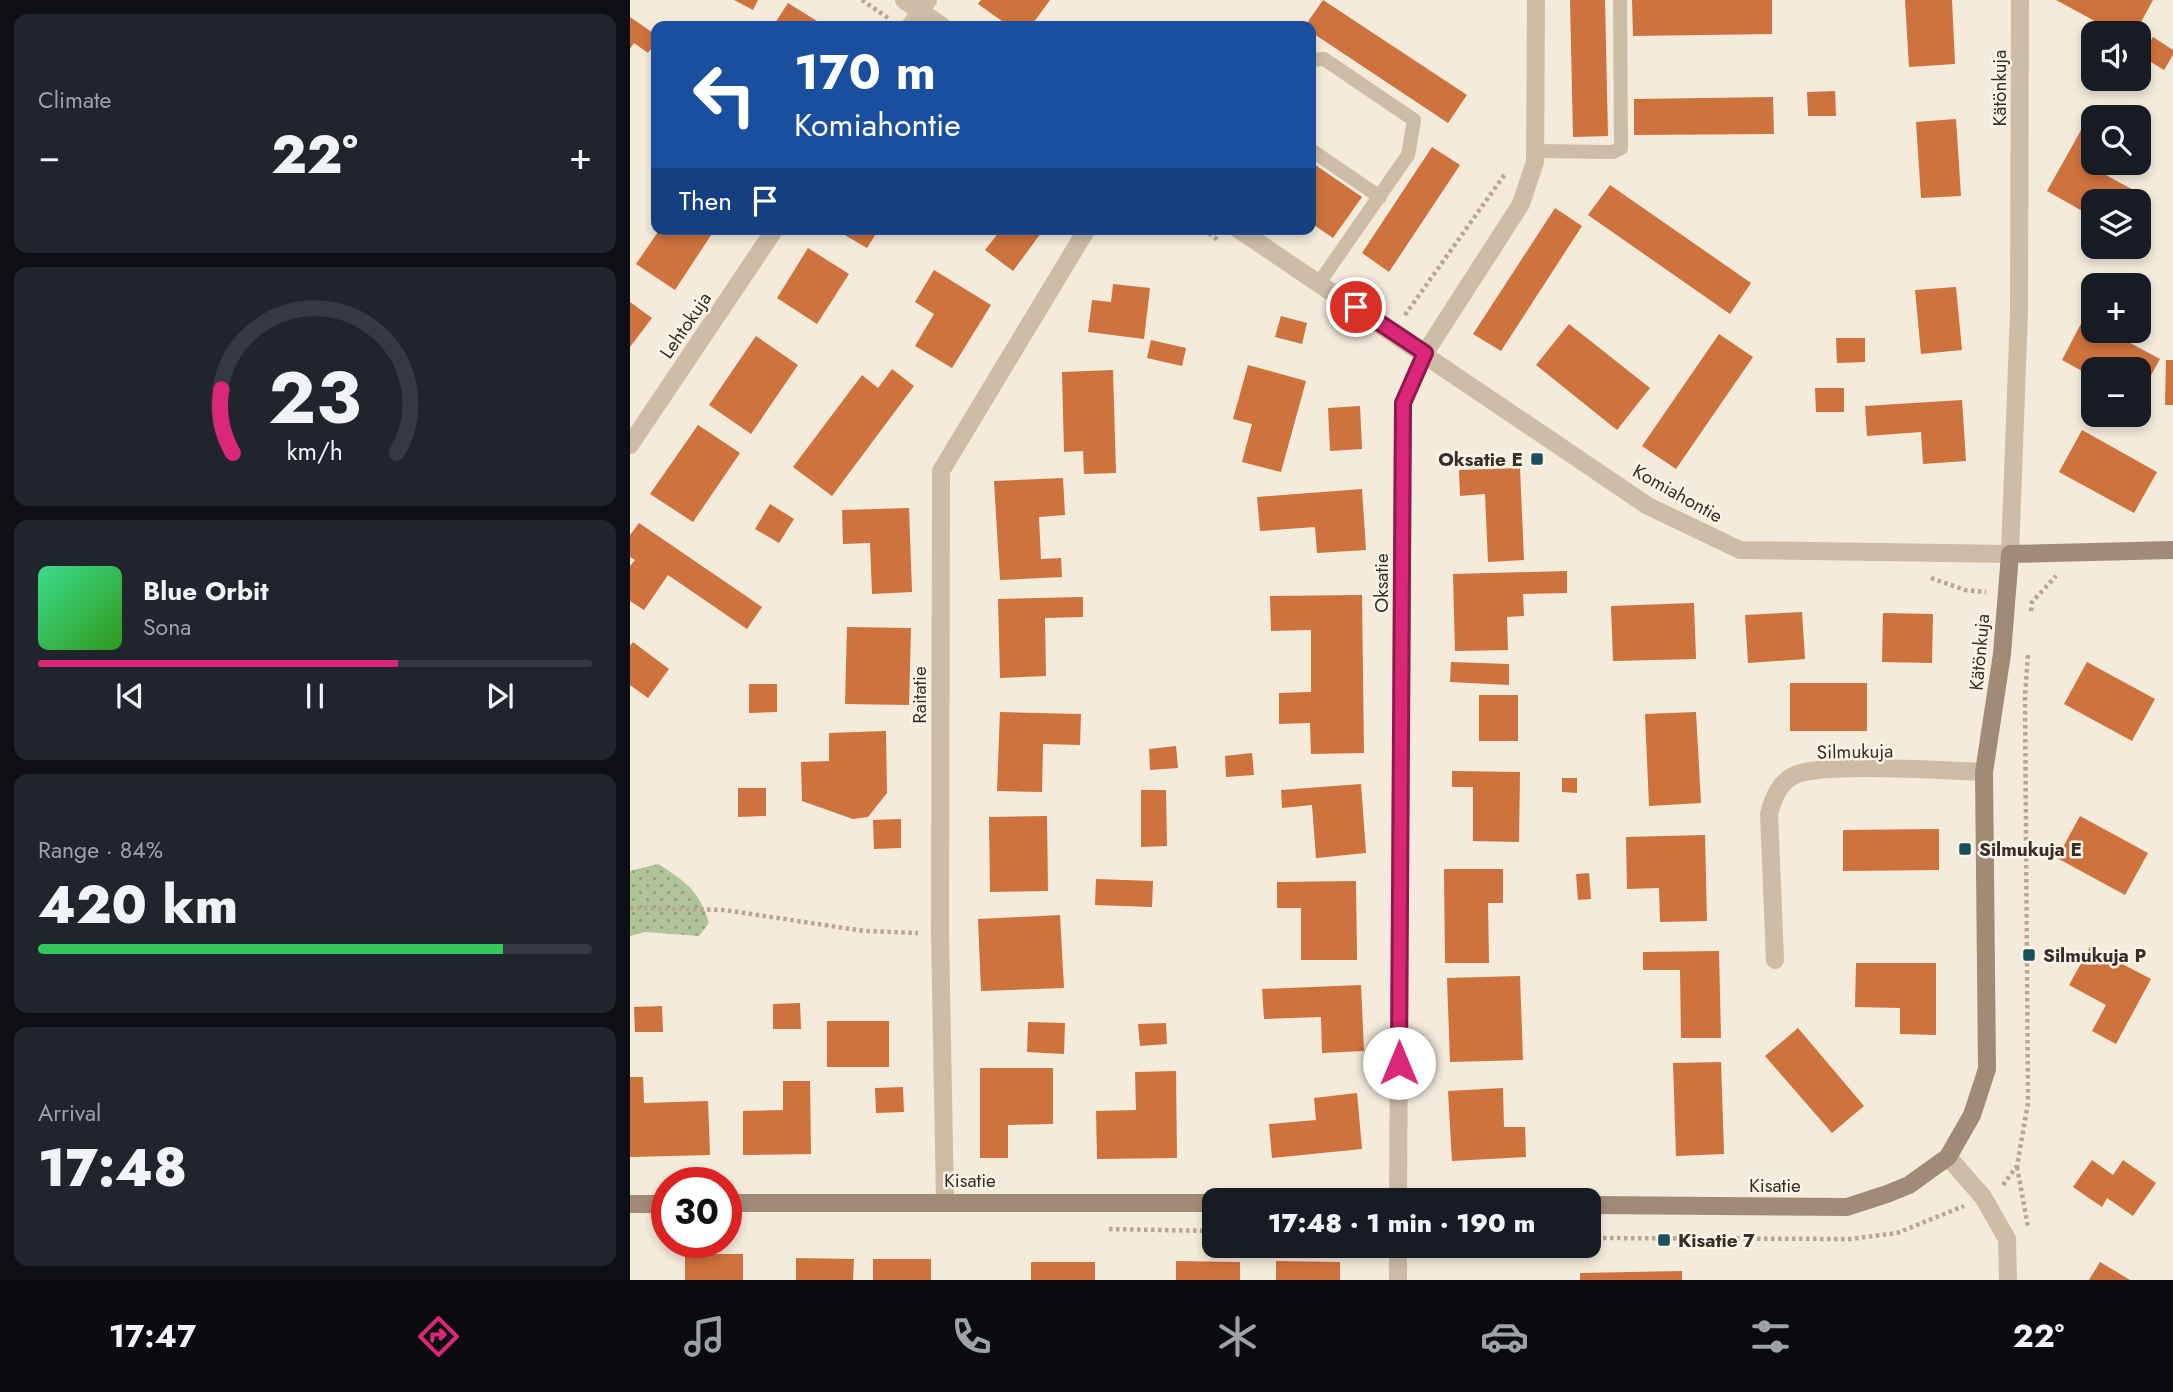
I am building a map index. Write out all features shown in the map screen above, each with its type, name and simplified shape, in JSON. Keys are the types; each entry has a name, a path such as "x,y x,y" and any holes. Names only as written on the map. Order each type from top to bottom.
{"street":[{"path":"904,0 919,12"},
{"name":"Oksatie","path":"1398,1188 1403,403 1425,353 1521,204 1535,162 1535,0"},
{"name":"Kätönkuja","path":"1948,1157 1972,1115 1987,1069 1984,772 2003,654 2010,554 2019,312 2020,0"},
{"name":"Lehtokuja","path":"630,445 771,235"},
{"name":"Raitatie","path":"945,1201 940,934 941,471 1083,235"},
{"name":"Komiahontie","path":"1246,235 1425,353 1648,506 1740,550 2010,554 2173,550"},
{"name":"Silmukuja","path":"1775,960 1769,814 1774,794 1794,776 1823,770 1984,772"},
{"path":"1948,1157 1983,1198 2007,1239 2008,1280"},
{"name":"Kisatie","path":"1601,1205 1847,1207 1909,1185 1948,1157"},
{"name":"Kisatie","path":"742,1203 1202,1203"},
{"path":"630,1204 651,1204"},
{"path":"1398,1258 1398,1280"}],"lane":[{"path":"1535,151 1613,152 1620,148 1620,0"},
{"path":"1316,60 1324,59 1414,120 1408,155 1319,283"},
{"path":"1316,153 1380,197"}],"path":[{"path":"862,0 891,20"},
{"path":"1393,332 1504,175 1509,162"},
{"path":"2031,615 2032,602 2056,576 2069,576"},
{"path":"1601,1238 1850,1239 1897,1233 1983,1198 2004,1184 2017,1166 2028,1102 2025,696 2029,640"},
{"path":"630,908 725,910 864,931 940,934"}],"green space":[{"path":"658,864 684,882 701,903 709,923 699,936 645,932 630,936 630,871"}],"building":[{"path":"734,0 758,0 753,10"},
{"path":"981,0 1050,0 1035,21 1002,21 978,4"},
{"path":"1323,0 1467,95 1448,123 1316,35 1316,21 1308,21"},
{"path":"1570,0 1605,0 1608,136 1573,137"},
{"path":"1632,0 1772,0 1772,34 1633,36"},
{"path":"1905,0 1952,0 1955,64 1909,67"},
{"path":"2056,0 2153,0 2142,21 2095,21"},
{"path":"788,3 817,21 776,21"},
{"path":"630,17 651,32 651,49 648,53 634,43 630,49"},
{"path":"2153,37 2173,50 2164,70 2151,62"},
{"path":"1835,91 1836,116 1808,116 1807,92"},
{"path":"1773,97 1774,134 1634,135 1634,99"},
{"path":"1956,119 1961,196 1921,198 1916,122"},
{"path":"2081,130 2081,175 2106,175 2132,189 2081,189 2081,210 2047,191"},
{"path":"1432,147 1460,165 1389,272 1362,253"},
{"path":"1316,165 1362,197 1333,238 1316,226"},
{"path":"1610,185 1751,283 1730,314 1588,215"},
{"path":"1555,208 1582,226 1501,351 1473,334"},
{"path":"656,235 711,235 675,290 636,264"},
{"path":"845,235 875,235 867,248"},
{"path":"997,235 1040,235 1013,271 985,250"},
{"path":"808,248 849,274 817,324 777,298"},
{"path":"934,270 991,305 952,368 915,346 934,314 915,302"},
{"path":"1113,284 1150,288 1144,339 1088,332 1092,300 1111,302"},
{"path":"1956,287 1962,350 1921,354 1915,290"},
{"path":"630,302 652,318 630,347"},
{"path":"1281,316 1307,323 1302,344 1275,337"},
{"path":"1569,324 1650,388 1617,430 1536,365"},
{"path":"2081,324 2081,343 2130,343 2160,359 2151,375 2151,357 2081,357 2081,370 2062,360"},
{"path":"1719,334 1753,357 1676,469 1642,446"},
{"path":"756,336 798,365 751,434 709,405"},
{"path":"1836,338 1865,338 1865,362 1837,363"},
{"path":"1151,340 1186,348 1182,366 1147,358"},
{"path":"2166,360 2173,360 2173,405 2165,405"},
{"path":"1248,365 1306,381 1281,472 1242,462 1252,424 1233,419"},
{"path":"892,369 914,386 832,496 793,467 862,375 878,388"},
{"path":"1113,370 1116,473 1084,474 1083,451 1064,452 1062,372"},
{"path":"1815,388 1844,388 1844,412 1816,412"},
{"path":"1962,400 1966,461 1923,464 1921,432 1867,436 1865,406"},
{"path":"1360,406 1362,449 1330,451 1328,408"},
{"path":"698,425 740,453 693,522 650,494"},
{"path":"2082,430 2157,472 2134,513 2059,472"},
{"path":"1520,468 1524,560 1488,562 1485,494 1460,496 1459,470"},
{"path":"1063,478 1065,515 1039,517 1041,559 1061,558 1062,577 1000,580 994,481"},
{"path":"1362,489 1366,550 1317,553 1315,527 1260,531 1257,497"},
{"path":"770,504 794,519 779,543 755,529"},
{"path":"909,508 912,592 872,594 870,543 843,544 842,510"},
{"path":"639,523 762,607 747,629 668,575 644,610 630,601 630,566 635,560 630,557 630,535"},
{"path":"1567,571 1567,593 1523,594 1524,616 1507,617 1508,650 1455,651 1453,574"},
{"path":"1362,595 1364,753 1311,754 1310,723 1279,724 1279,693 1311,692 1311,630 1271,631 1270,596"},
{"path":"1083,597 1083,617 1045,618 1046,676 1000,678 998,599"},
{"path":"1694,603 1696,659 1613,661 1611,606"},
{"path":"1802,612 1805,659 1748,663 1745,615"},
{"path":"1883,613 1933,614 1932,663 1882,662"},
{"path":"847,627 911,628 909,705 845,704"},
{"path":"633,642 669,669 648,698 630,685 630,646"},
{"path":"1451,662 1509,664 1509,685 1450,682"},
{"path":"2087,662 2155,699 2132,741 2064,704"},
{"path":"1790,683 1867,683 1867,731 1790,731"},
{"path":"749,684 777,684 777,712 749,713"},
{"path":"1479,695 1518,695 1518,741 1479,741"},
{"path":"1000,712 1081,714 1080,745 1043,744 1042,792 997,791"},
{"path":"1696,712 1701,803 1649,806 1645,714"},
{"path":"886,731 887,793 868,817 853,819 802,801 801,762 829,761 829,733"},
{"path":"1176,746 1178,768 1150,770 1149,749"},
{"path":"1252,753 1254,775 1226,777 1225,756"},
{"path":"1452,771 1520,772 1519,842 1473,841 1473,787 1452,787"},
{"path":"1562,778 1577,778 1577,793 1562,792"},
{"path":"1361,784 1366,853 1316,858 1312,805 1282,808 1281,790"},
{"path":"738,788 766,788 766,816 738,817"},
{"path":"1141,790 1166,790 1167,846 1141,847"},
{"path":"1047,816 1048,891 990,892 989,817"},
{"path":"2080,816 2148,853 2125,895 2057,858"},
{"path":"901,819 901,848 874,849 873,820"},
{"path":"1939,829 1939,870 1843,871 1843,830"},
{"path":"1705,835 1707,921 1660,922 1659,888 1627,889 1626,837"},
{"path":"1444,869 1503,869 1503,903 1488,903 1489,963 1445,963"},
{"path":"1589,873 1591,899 1578,900 1576,874"},
{"path":"1096,879 1153,881 1152,907 1095,905"},
{"path":"1356,881 1357,960 1301,960 1301,908 1277,908 1277,882"},
{"path":"1060,915 1064,988 981,991 978,919"},
{"path":"2090,947 2151,979 2116,1044 2092,1031 2106,1005 2069,985"},
{"path":"1719,951 1721,1038 1681,1038 1680,970 1643,970 1643,952"},
{"path":"1856,963 1936,963 1936,1035 1900,1034 1900,1008 1855,1007"},
{"path":"1520,976 1523,1060 1450,1062 1447,978"},
{"path":"1361,985 1364,1051 1322,1053 1321,1017 1264,1019 1262,989"},
{"path":"800,1003 801,1029 773,1029 773,1004"},
{"path":"662,1006 663,1032 635,1032 634,1007"},
{"path":"827,1021 889,1021 889,1067 827,1067"},
{"path":"1028,1022 1065,1023 1064,1054 1027,1052"},
{"path":"1166,1023 1167,1044 1140,1046 1138,1024"},
{"path":"1798,1028 1864,1106 1832,1133 1765,1056"},
{"path":"1721,1062 1724,1154 1676,1156 1673,1063"},
{"path":"980,1068 1053,1068 1053,1124 1008,1125 1008,1158 980,1158"},
{"path":"1176,1071 1177,1158 1097,1159 1096,1111 1136,1110 1135,1072"},
{"path":"630,1077 643,1077 644,1103 708,1101 710,1155 630,1157"},
{"path":"783,1081 810,1081 811,1154 743,1155 743,1111 783,1110"},
{"path":"903,1087 904,1112 876,1113 875,1088"},
{"path":"1503,1088 1504,1127 1525,1127 1526,1157 1452,1161 1448,1091"},
{"path":"1357,1093 1362,1149 1272,1158 1269,1124 1316,1120 1314,1098"},
{"path":"2092,1160 2113,1175 2123,1160 2156,1183 2133,1216 2107,1198 2102,1207 2073,1187"},
{"path":"743,1254 743,1280 685,1280 685,1258 742,1258"},
{"path":"796,1258 854,1259 853,1280 796,1280"},
{"path":"873,1259 931,1259 931,1280 873,1280"},
{"path":"1176,1261 1240,1262 1240,1280 1176,1280"},
{"path":"1276,1261 1340,1262 1340,1280 1276,1280"},
{"path":"1031,1262 1095,1262 1095,1280 1031,1280"},
{"path":"2100,1262 2130,1280 2089,1280"},
{"path":"1682,1271 1682,1280 1580,1280 1580,1273"}],"place":[{"name":"Oksatie E","path":"1537,459"},
{"name":"Silmukuja E","path":"1965,849"},
{"name":"Silmukuja P","path":"2029,955"},
{"name":"Kisatie 7","path":"1664,1240"}],"route":[{"path":"1356,307 1425,353 1403,403 1399,1063"}]}
